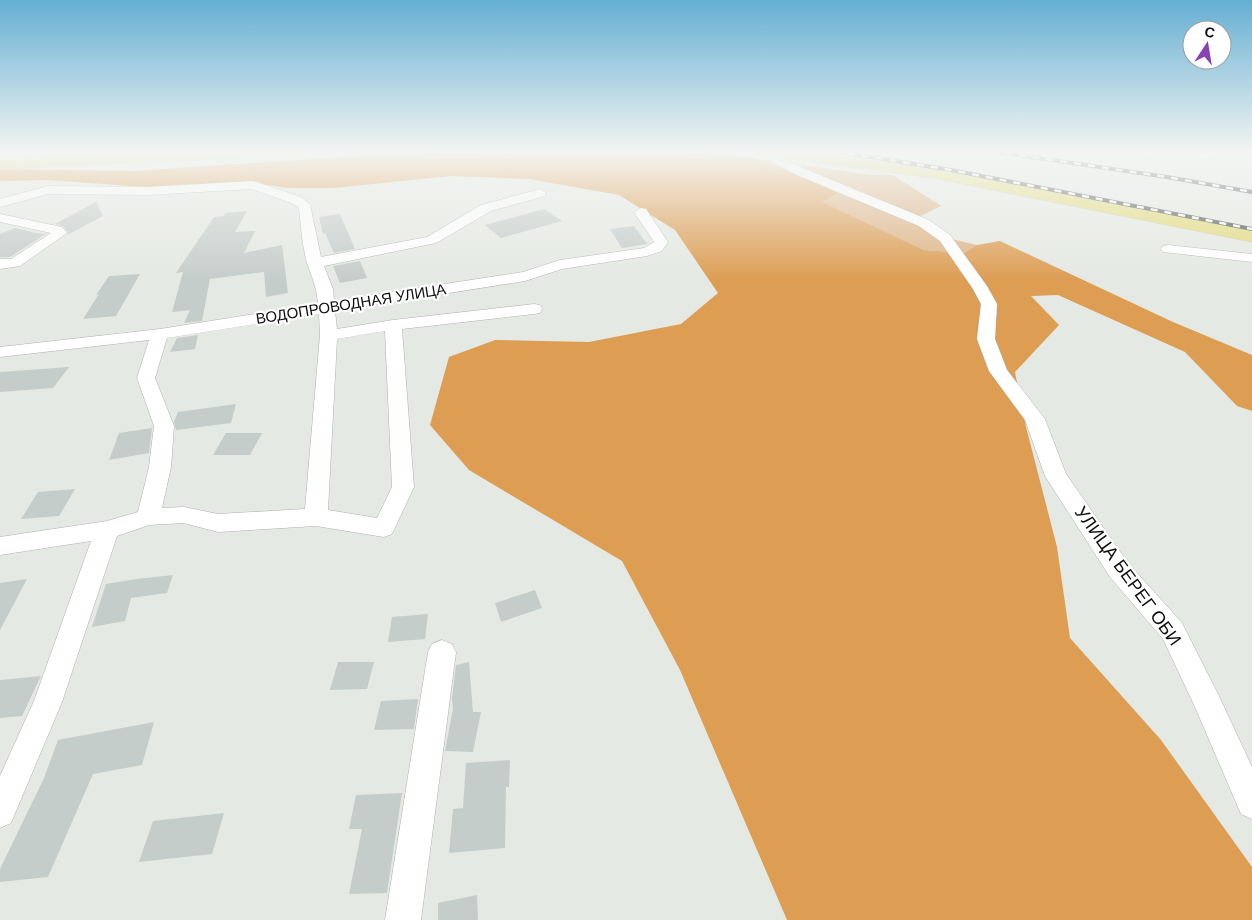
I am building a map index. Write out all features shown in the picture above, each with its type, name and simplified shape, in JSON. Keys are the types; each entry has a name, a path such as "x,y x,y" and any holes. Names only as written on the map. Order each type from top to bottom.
{"main road":[{"path":"1042,194 1252,236"}],"street":[{"path":"0,203 33,194"},
{"path":"279,194 296,200 305,207 315,264 325,289 329,335 316,517"},
{"path":"315,264 431,240 478,211 537,194"},
{"name":"УЛИЦА БЕРЕГ ОБИ","path":"855,194 924,222 945,238 982,289 988,304 986,339 998,371 1035,419 1056,476 1119,570 1173,631 1252,803"},
{"name":"ВОДОПРОВОДНАЯ УЛИЦА","path":"0,352 160,334 525,276 560,265 647,252 657,248 661,242 641,212"},
{"path":"0,218 60,232 15,263 0,264"},
{"path":"1168,249 1252,258"},
{"path":"329,335 393,325 534,309"},
{"path":"0,546 107,530 148,517 184,515 218,523 316,517 384,528 402,487 393,325"},
{"path":"148,517 160,467 164,426 146,378 160,334"},
{"path":"0,812 48,702 107,530"},
{"path":"403,920 442,652"}],"shaded area":[{"path":"613,194 837,194 822,202 924,250 964,253 977,245 1000,241 1173,322 1252,355 1252,411 1237,406 1185,352 1058,295 1031,296 1059,325 1015,372 1026,427 1057,547 1070,638 1161,740 1252,867 1252,920 787,920 680,670 622,561 469,470 430,425 449,357 495,340 589,342 681,324 718,293 675,230 619,195"},
{"path":"838,194 922,194 941,206 910,221 934,235 977,245 964,253 924,250 821,202"}],"building":[{"path":"96,202 103,216 67,235 68,232 63,226 55,224"},
{"path":"544,209 562,221 501,238 485,225"},
{"path":"247,211 235,232 255,231 244,253 282,245 288,293 266,297 264,272 210,279 202,321 184,323 190,310 172,312 183,272 176,273 214,217 224,216 225,213"},
{"path":"340,214 355,249 334,253 325,233 323,234 319,217"},
{"path":"634,226 647,244 622,248 610,229"},
{"path":"15,228 46,234 10,257 0,257 0,234"},
{"path":"360,261 367,278 340,283 333,266"},
{"path":"140,274 116,316 83,319 109,276"},
{"path":"198,335 195,349 170,352 177,338"},
{"path":"69,367 53,388 0,392 0,372"},
{"path":"236,404 231,423 176,430 174,422 178,412"},
{"path":"152,428 149,453 109,460 119,433"},
{"path":"226,433 262,433 250,455 213,455"},
{"path":"75,489 59,516 21,519 38,492"},
{"path":"173,575 167,593 131,598 125,621 92,627 106,584"},
{"path":"27,579 0,630 0,583"},
{"path":"535,590 542,608 501,622 495,603"},
{"path":"428,614 425,639 388,642 392,617"},
{"path":"338,662 374,662 367,689 330,690"},
{"path":"469,662 473,712 481,712 473,752 445,751 453,709 452,698 456,665"},
{"path":"41,676 22,716 0,718 0,680"},
{"path":"418,699 414,729 374,730 381,701"},
{"path":"154,722 142,765 93,774 48,877 0,882 0,869 44,778 58,740"},
{"path":"510,760 509,787 506,787 505,848 449,853 453,809 463,808 466,763"},
{"path":"402,793 387,893 349,894 362,829 349,829 356,795"},
{"path":"224,813 212,854 139,862 153,821"},
{"path":"477,895 478,920 438,920 438,903"}],"railway":[{"path":"1073,194 1252,229"}]}
